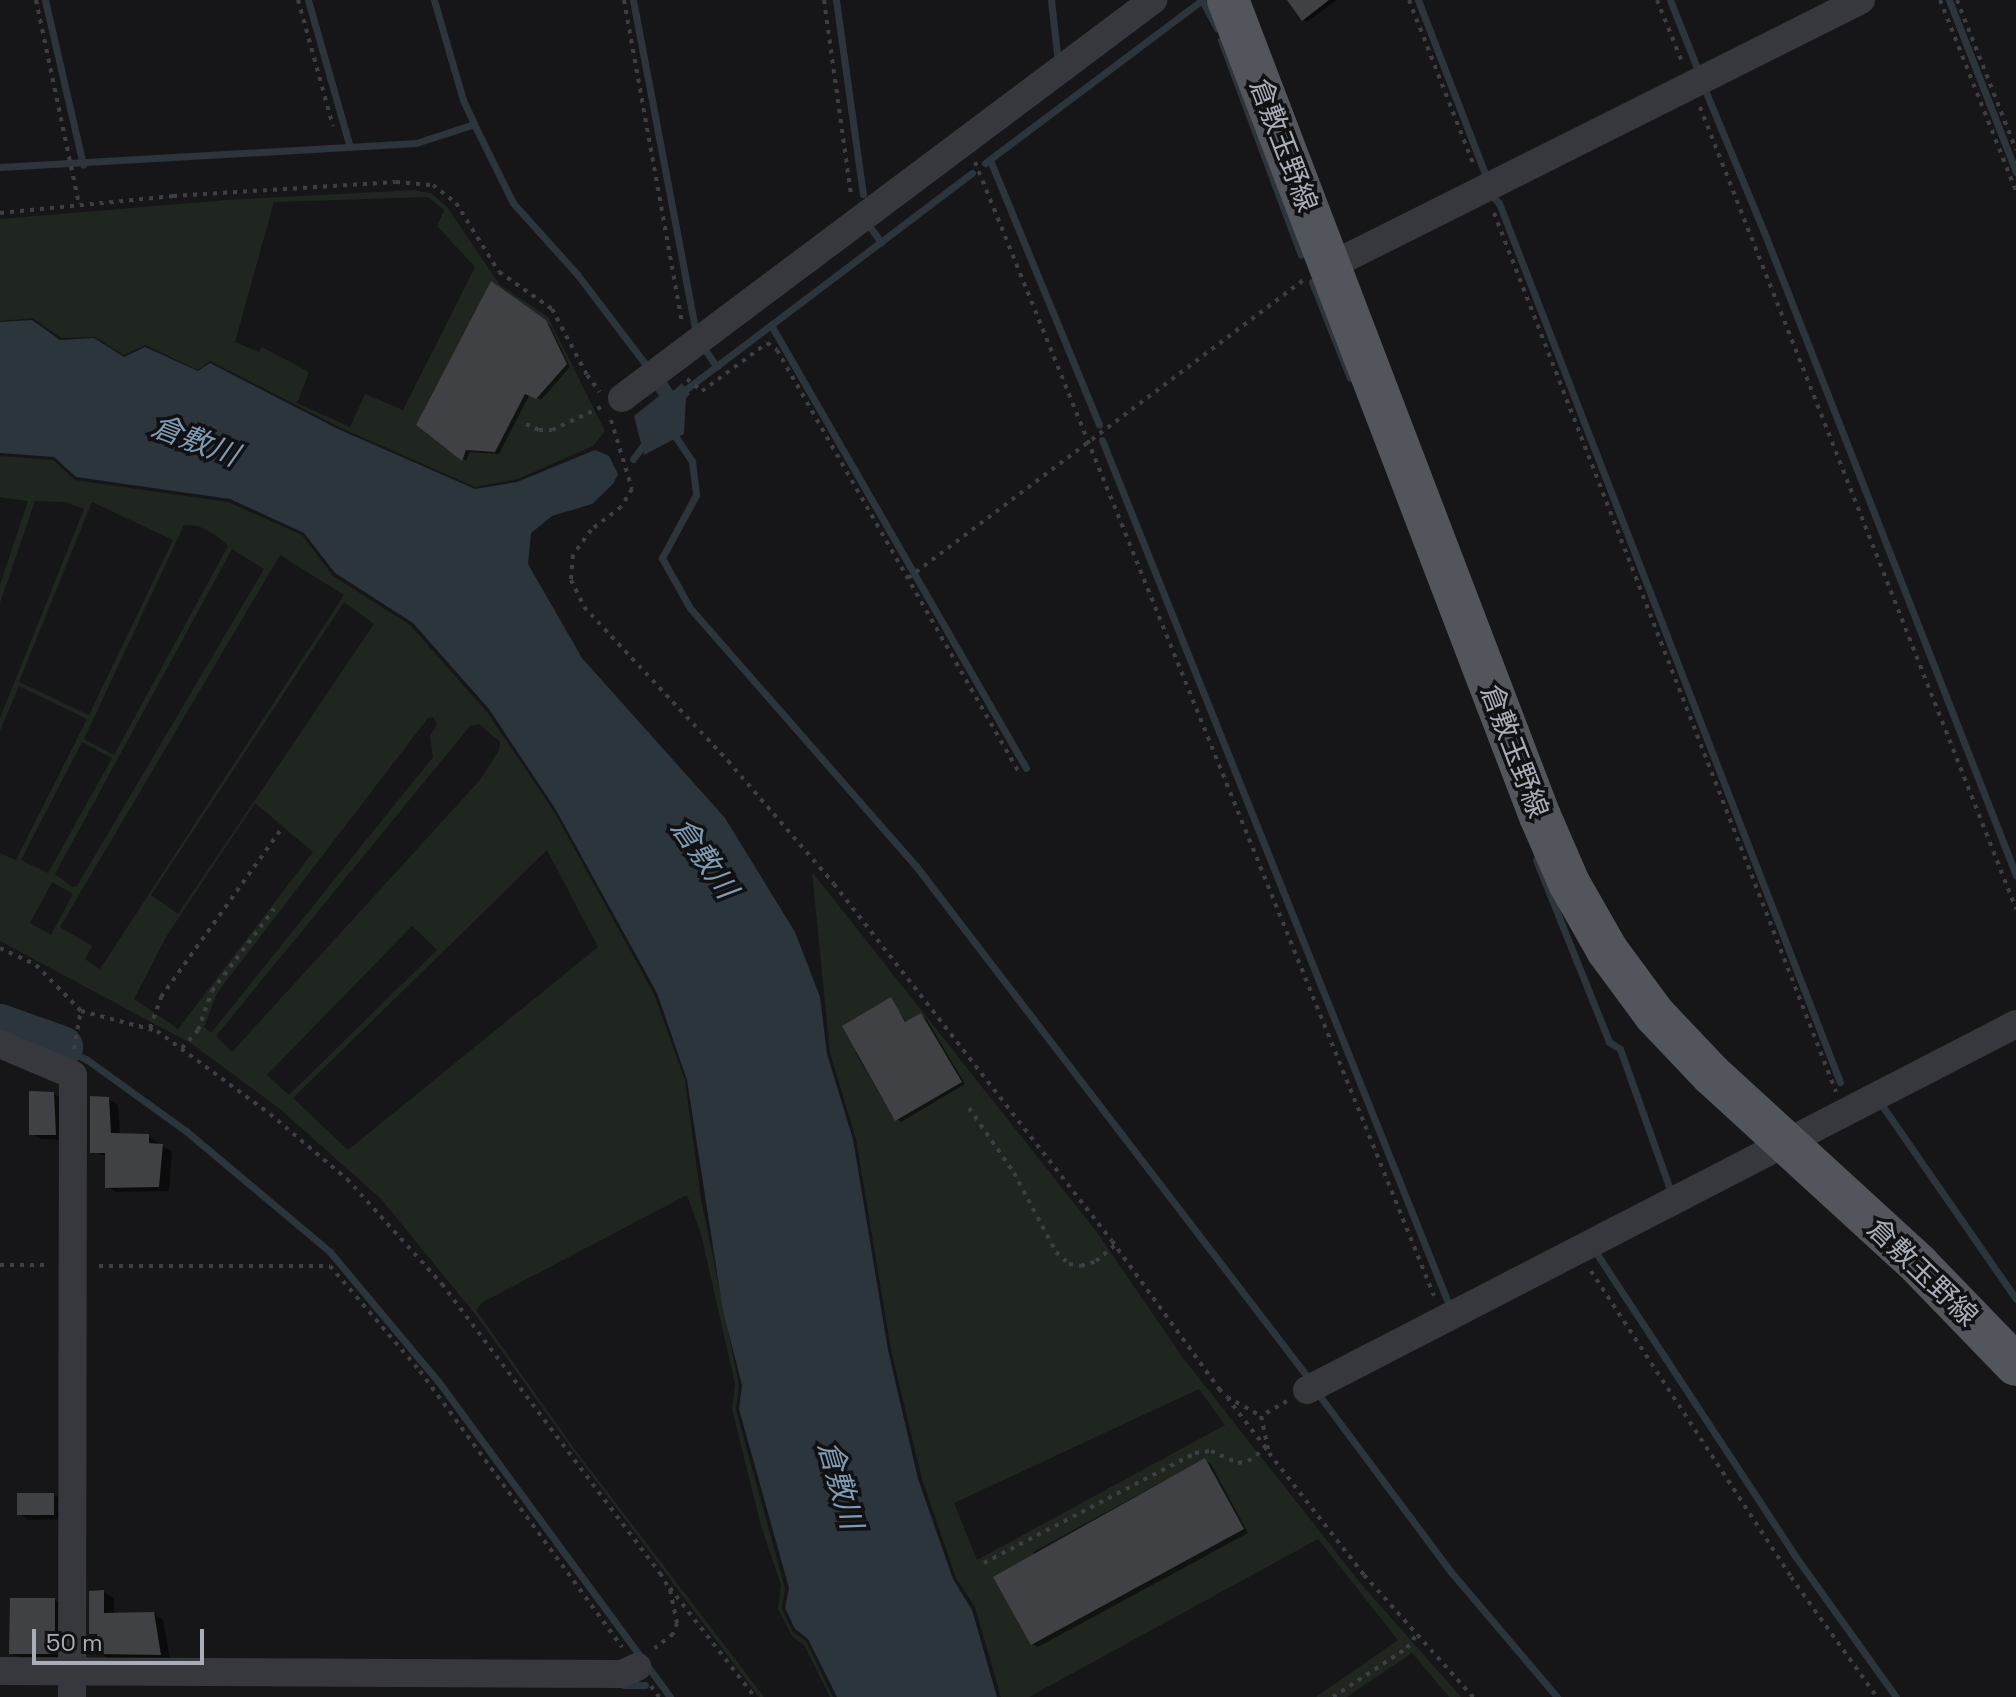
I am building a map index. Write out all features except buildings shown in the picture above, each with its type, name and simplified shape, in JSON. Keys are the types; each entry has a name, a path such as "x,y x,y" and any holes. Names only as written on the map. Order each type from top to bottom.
{"main road":[{"name":"倉敷玉野線","path":"1228,0 1540,816 1569,883 1607,950 1655,1015 1785,1143 1919,1265 2016,1365"}],"street":[{"path":"622,398 669,370 855,221 1153,0"},
{"path":"1330,266 1861,0"},
{"path":"1314,1386 2016,1024"},
{"path":"0,1044 73,1075 65,1266 72,1684"},
{"path":"0,1671 72,1684 622,1674 642,1661"}],"path":[{"path":"36,0 79,204"},
{"path":"298,0 333,126"},
{"path":"624,0 669,370 697,391 706,390 767,343 773,345 910,577 1019,773"},
{"path":"824,0 855,221"},
{"path":"1409,0 1824,1069 1848,1111"},
{"path":"1657,0 1699,82 2016,909"},
{"path":"1940,0 2016,191"},
{"path":"1957,0 2016,150"},
{"path":"957,146 975,161 985,180 1444,1320"},
{"path":"0,213 79,204 396,182 433,185 456,203 499,272 557,316 595,389 605,395 622,398"},
{"path":"910,577 1310,274 1330,266"},
{"path":"526,424 539,430 552,430 622,398"},
{"path":"622,398 611,420 632,489 621,507 581,541 570,566 576,593 600,625 728,761 834,884 1115,1245 1364,1575 1473,1697"},
{"path":"150,1028 161,997 280,831"},
{"path":"182,1048 198,1030 212,991 274,909"},
{"path":"0,948 36,965 81,1011 150,1028 182,1048 270,1114 347,1179 386,1219 496,1353 668,1587 683,1601 755,1697"},
{"path":"74,1046 81,1011"},
{"path":"969,1108 1014,1173 1069,1264 1081,1266 1096,1261 1115,1245"},
{"path":"1585,1261 1791,1577 1877,1697"},
{"path":"0,1265 330,1266 420,1371 642,1661 659,1697"},
{"path":"1261,1416 1314,1386"},
{"path":"1227,1397 1261,1416"},
{"path":"1261,1416 1266,1448"},
{"path":"984,1563 1195,1453 1211,1451 1238,1463 1248,1461 1266,1448"},
{"path":"642,1661 673,1634 677,1623 668,1587"},
{"path":"1333,1697 1407,1648 1417,1634"}],"shaded area":[{"path":"415,190 432,194 447,207 500,285 548,317 605,431 593,446 518,479 475,487 339,427 210,361 198,370 145,345 124,355 95,337 61,338 33,318 0,321 0,219 227,200","holes":["428,197 444,210 437,226 475,267 403,410 365,394 350,427 297,403 309,372 262,347 259,352 235,342 274,202","491,282 546,320 567,364 525,394 495,452 446,449 416,425"]},
{"path":"0,456 53,460 75,480 228,502 302,535 333,576 410,625 487,712 555,813 654,994 685,1080 701,1199 739,1385 736,1410 785,1588 782,1609 793,1632 806,1641 833,1697 830,1697 804,1645 792,1636 778,1609 781,1585 761,1526 732,1409 735,1384 701,1234 687,1195 483,1302 476,1310 573,1447 764,1697 759,1697 571,1448 476,1315 381,1199 280,1109 192,1044 0,941 0,853 16,860 87,719 19,686 0,731 0,718 84,509 66,502 35,501 0,603 0,585 28,501 0,497","holes":["92,502 173,540 89,715 19,682","184,525 198,526 216,535 228,546 114,755 84,739","232,549 264,569 77,886 72,887 55,874","280,555 344,595 100,969 85,959 92,946 60,927","344,602 374,624 178,914 151,895","433,717 437,724 430,736 433,757 211,1033 204,1027 217,993 428,718","479,724 500,742 499,750 480,780 232,1052 216,1036 470,726","82,742 112,758 48,873 21,860","255,803 313,852 178,1029 134,999 166,937","547,850 598,947 348,1150 293,1098","52,882 73,894 51,935 30,923","412,926 437,950 289,1095 267,1075"]},
{"path":"812,872 1096,1231 1183,1358 1362,1585 1461,1697 1449,1697 1412,1653 1347,1697 1316,1697 1398,1640 1318,1539 1029,1697 1001,1697 975,1607 956,1578 922,1479 891,1350 856,1139 830,1053","holes":["891,998 854,1046 842,1026","921,1013 962,1081 895,1121 855,1052","1199,1389 1225,1425 977,1560 954,1503","1204,1459 1243,1529 1072,1623 1033,1552"]}],"water":[{"name":"倉敷川","path":"32,320 60,340 94,338 124,357 145,347 198,371 210,363 338,429 475,489 517,482 595,450 609,456 618,474 613,484 592,504 552,516 531,533 528,564 582,658 725,818 795,932 820,997 827,1054 853,1139 888,1350 918,1479 953,1579 972,1610 997,1697 837,1697 808,1639 795,1629 785,1608 789,1588 739,1409 742,1385 723,1311 687,1080 657,993 556,810 489,709 413,623 335,573 304,533 230,499 76,477 54,457 0,453 0,322"},
{"path":"665,378 673,391 682,383 690,394 686,398 684,434 644,455 634,416 659,396 653,387"}],"waterway":[{"path":"45,0 83,165"},
{"path":"308,0 350,147"},
{"path":"434,0 463,100 474,124"},
{"path":"633,0 696,335"},
{"path":"836,0 863,194"},
{"path":"1051,0 1058,62"},
{"path":"1202,0 1217,28"},
{"path":"985,163 1202,0"},
{"path":"1418,0 1484,171 1484,181"},
{"path":"1670,0 1699,73"},
{"path":"1949,0 2016,172"},
{"path":"1221,40 1301,255"},
{"path":"1703,85 1764,232 2016,875"},
{"path":"0,167 416,143 474,124 513,203 577,274 649,369"},
{"path":"990,160 1099,424"},
{"path":"681,393 972,173"},
{"path":"1489,193 1499,203 1840,1082"},
{"path":"870,227 881,242"},
{"path":"1312,282 1350,378"},
{"path":"771,325 1026,768"},
{"path":"703,347 717,367"},
{"path":"673,433 692,461 696,495 662,558 690,608 916,866 1310,1380"},
{"path":"1102,440 1447,1300"},
{"path":"633,459 646,442"},
{"path":"1536,860 1609,1042 1620,1049 1671,1192"},
{"path":"0,1025 62,1047"},
{"path":"62,1047 86,1059 186,1131 330,1252 438,1381 670,1697"},
{"path":"1881,1104 2016,1299"},
{"path":"1595,1251 1793,1553 1896,1697"},
{"path":"1316,1391 1451,1572 1557,1697"},
{"path":"624,1685 645,1685"}]}
